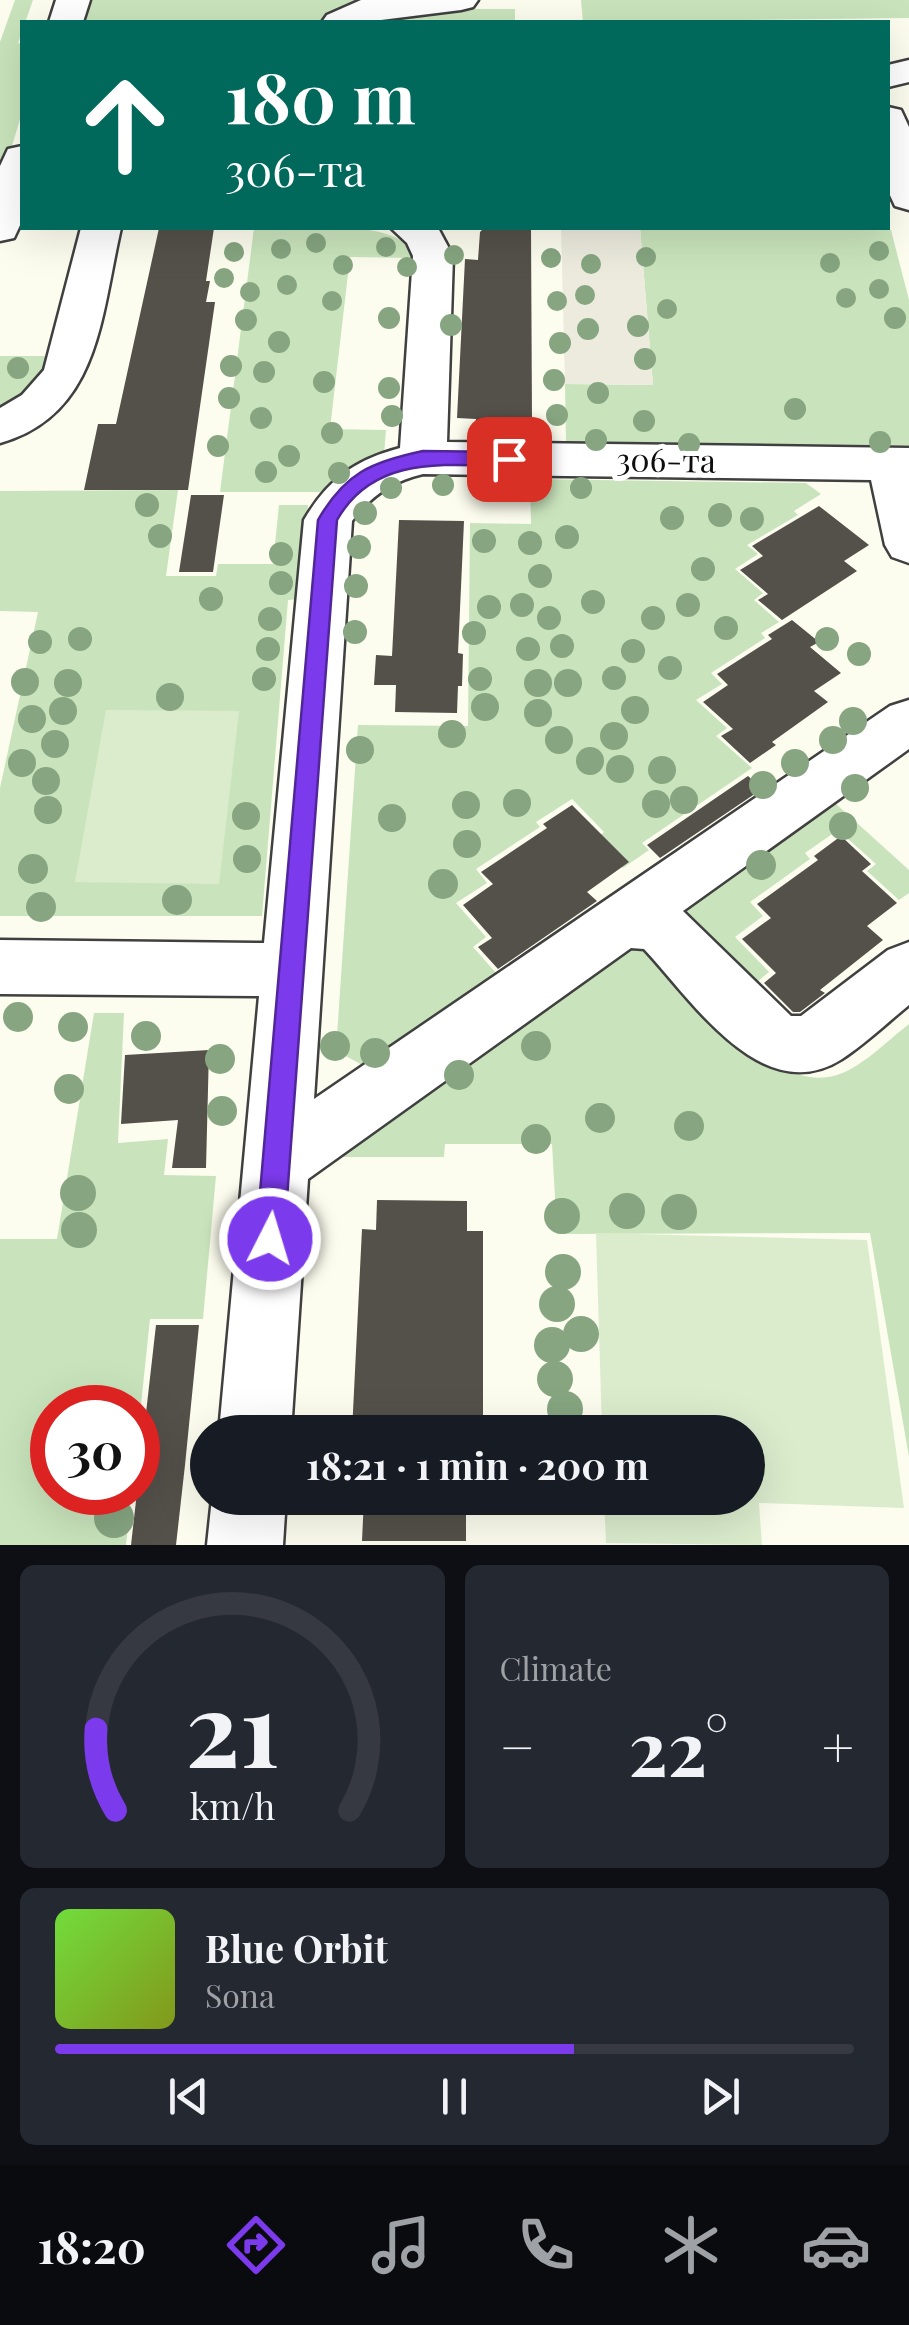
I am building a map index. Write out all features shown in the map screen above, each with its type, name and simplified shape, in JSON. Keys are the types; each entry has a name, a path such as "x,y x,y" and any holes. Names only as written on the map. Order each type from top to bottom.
{"street":[{"path":"343,20 366,9 461,0"},
{"path":"890,126 909,198"},
{"path":"0,230 20,164"},
{"path":"0,428 38,406 65,374 100,230"},
{"path":"414,230 424,236 434,256 423,458"},
{"name":"306-та","path":"255,1415 328,520 341,497 362,478 391,465 423,458 900,464"},
{"path":"900,464 909,545"},
{"path":"277,1162 909,722"},
{"path":"617,925 642,920 665,931 766,1034 797,1046 818,1040 909,969"},
{"path":"0,967 292,970"},
{"path":"245,1545 248,1515"}],"green space":[{"path":"15,0 33,0 26,20 20,20 20,120 0,185 0,42"},
{"path":"80,0 373,0 341,9 325,20 74,20"},
{"path":"581,0 909,0 909,18 583,20"},
{"path":"452,9 515,9 515,20 371,20"},
{"path":"254,230 366,230 399,239 411,249 413,258 350,257 330,429 386,430 384,455 326,492 220,492"},
{"path":"640,230 891,230 909,300 909,445 566,444 565,384 653,385"},
{"path":"0,356 55,356 51,371 0,416"},
{"path":"530,479 806,483 821,494 794,511 798,515 747,545 758,554 735,569 763,593 754,600 779,622 761,633 765,638 711,673 722,684 696,700 727,728 716,736 752,768 642,843 649,850 623,868 595,840 604,832 572,799 536,822 540,827 476,869 487,883 456,903 486,937 473,947 504,982 364,1066 344,1055 337,1036 358,725 468,726 470,523 531,524"},
{"path":"178,490 166,576 216,576 218,564 273,564 279,505 308,505 301,599 288,600 262,916 0,916 0,788 38,612 0,611 0,491"},
{"path":"106,710 239,711 219,884 75,882"},
{"path":"825,794 909,870 909,893 899,900 867,871 876,864 838,830 805,853 810,859 750,902 763,916 735,937 769,972 757,982 793,1019 663,908"},
{"path":"633,933 776,1064 797,1074 816,1078 848,1071 909,1024 909,1457 870,1233 557,1234 552,1144 445,1144 444,1157 329,1157"},
{"path":"94,1013 124,1013 118,1143 168,1139 164,1175 216,1176 203,1319 150,1319 143,1385 30,1385 30,1515 129,1515 126,1545 0,1545 0,1239 57,1239"},
{"path":"596,1233 867,1240 904,1508 765,1503 765,1415 601,1415"},
{"path":"605,1515 760,1515 762,1545 606,1543"}],"shaded area":[{"path":"561,230 640,230 653,385 565,384"}],"building":[{"path":"159,230 214,230 206,302 215,302 188,490 84,490 98,424 116,424"},
{"path":"531,230 529,439 475,439 476,419 457,418 465,259 478,260 480,232"},
{"path":"191,495 224,495 213,572 179,572"},
{"path":"819,506 869,545 844,561 857,571 782,620 758,600 768,594 740,570 763,556 752,546"},
{"path":"399,520 464,521 458,653 463,654 462,686 458,686 457,713 395,712 396,685 374,685 376,655 392,656"},
{"path":"792,620 819,642 810,647 841,673 814,691 828,702 750,763 721,736 733,729 703,702 728,685 717,674 772,639 768,635"},
{"path":"748,776 762,789 660,858 647,845"},
{"path":"572,805 629,862 587,892 597,901 498,969 478,947 492,938 463,905 493,884 481,872 547,828 543,824"},
{"path":"841,836 871,864 862,871 897,903 867,926 883,940 820,990 825,993 800,1012 793,1012 764,983 776,973 742,939 771,918 757,904 818,860 814,856"},
{"path":"209,1050 206,1168 172,1168 178,1120 121,1124 125,1055"},
{"path":"377,1200 467,1201 467,1231 483,1231 483,1415 353,1415 362,1229 376,1230"},
{"path":"156,1325 199,1325 176,1545 131,1545 134,1515 160,1515 160,1385 149,1385"},
{"path":"363,1515 466,1515 466,1541 362,1541"}],"route":[{"path":"270,1239 328,520 341,497 362,478 391,465 423,458 509,459"}]}
